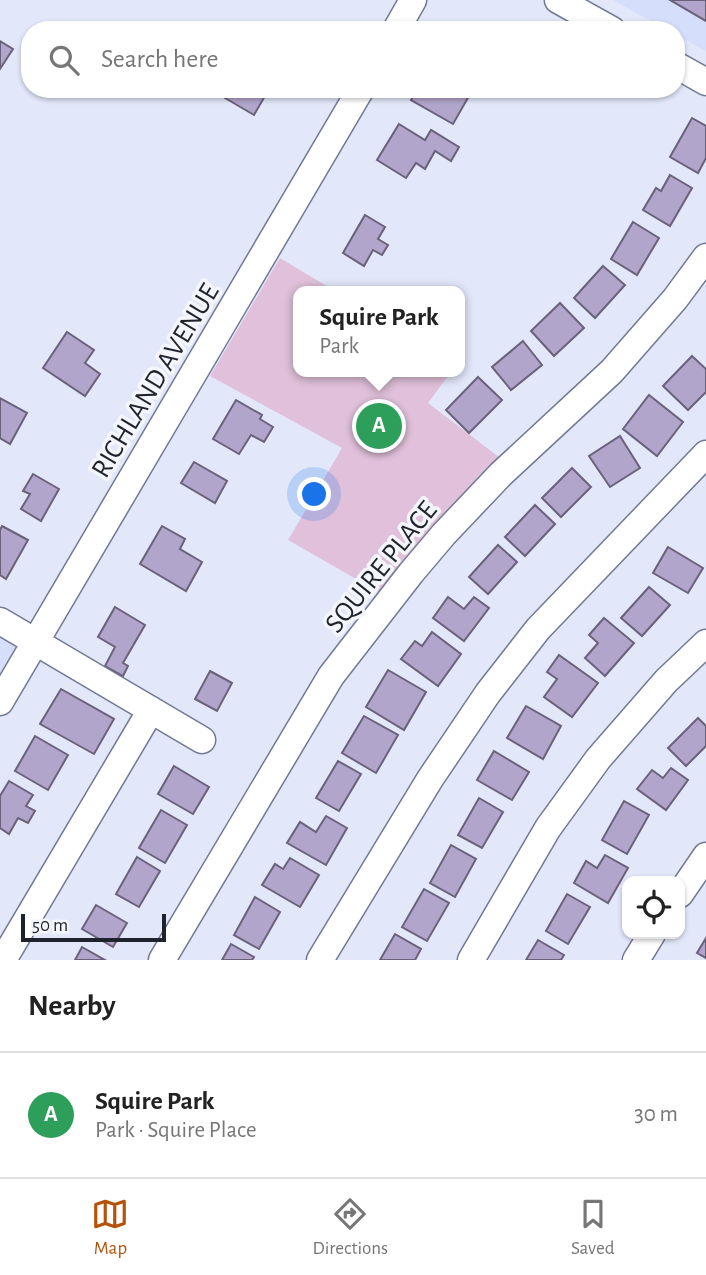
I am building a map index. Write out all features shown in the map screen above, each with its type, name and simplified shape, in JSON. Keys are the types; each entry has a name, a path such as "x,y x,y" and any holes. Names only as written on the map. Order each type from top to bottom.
{"street":[{"path":"401,21 413,0"},
{"path":"558,0 596,21"},
{"path":"685,70 706,82"},
{"name":"RICHLAND AVENUE","path":"0,702 357,98"},
{"name":"SQUIRE PLACE","path":"162,960 331,677 411,573 501,474 612,371 675,299 706,257"},
{"path":"320,960 430,779 488,693 538,629 706,454"},
{"path":"0,621 202,740"},
{"path":"471,960 548,828 598,759 666,681 706,643"},
{"path":"3,960 151,710"},
{"path":"685,887 706,856"},
{"path":"636,960 649,939"}],"shaded area":[{"path":"613,0 706,0 706,51 685,40 685,21 651,21"},
{"path":"280,258 327,286 293,286 293,377 447,377 428,403 508,464 384,595 288,540 342,448 210,376"},
{"path":"0,635 29,652 0,700"}],"building":[{"path":"670,0 706,0 706,21"},
{"path":"0,41 13,49 0,69"},
{"path":"225,98 264,98 254,115"},
{"path":"412,98 468,98 453,124 411,100"},
{"path":"692,118 706,126 706,158 698,173 670,157"},
{"path":"399,124 425,140 431,130 459,147 451,161 435,151 425,169 416,163 406,178 377,160"},
{"path":"670,175 692,188 670,226 643,210 656,188 661,191"},
{"path":"365,215 385,227 378,239 388,245 382,255 373,250 364,266 343,253"},
{"path":"633,222 659,238 637,275 611,259"},
{"path":"603,266 625,285 595,318 574,298"},
{"path":"560,303 584,328 554,356 531,331"},
{"path":"67,332 94,350 85,363 100,374 85,396 43,368"},
{"path":"523,341 542,365 511,390 492,367"},
{"path":"692,356 706,369 706,392 688,410 663,386"},
{"path":"478,377 502,400 469,433 446,410"},
{"path":"649,395 683,422 657,456 623,429"},
{"path":"0,398 27,413 10,444 0,438"},
{"path":"236,400 262,415 260,419 273,427 264,442 251,435 239,454 213,439"},
{"path":"620,436 640,468 610,487 589,456"},
{"path":"194,462 227,481 215,503 181,483"},
{"path":"572,468 591,487 561,517 542,498"},
{"path":"33,474 59,489 41,521 21,509 30,494 23,491"},
{"path":"535,505 555,524 525,556 505,537"},
{"path":"2,526 28,540 6,579 0,575"},
{"path":"162,526 185,539 180,549 202,562 186,591 140,564"},
{"path":"498,545 517,562 488,594 469,577"},
{"path":"668,547 703,568 688,593 653,573"},
{"path":"649,587 670,605 642,636 621,618"},
{"path":"448,597 464,609 474,597 489,608 464,641 433,618"},
{"path":"115,607 145,625 123,663 128,666 123,676 105,666 115,647 98,637"},
{"path":"604,618 634,643 605,676 585,658 598,643 589,635"},
{"path":"432,632 461,654 438,686 401,659 415,641 422,646"},
{"path":"559,655 598,683 572,717 544,697 557,679 547,672"},
{"path":"388,670 426,692 404,730 366,707"},
{"path":"210,671 232,683 217,711 195,699"},
{"path":"61,689 114,719 94,754 40,724"},
{"path":"526,706 561,726 543,759 507,738"},
{"path":"364,716 398,735 376,773 342,753"},
{"path":"698,718 706,726 706,746 686,766 668,748"},
{"path":"35,736 68,755 48,790 15,771"},
{"path":"494,751 529,772 512,800 477,780"},
{"path":"338,761 361,774 339,811 316,798"},
{"path":"174,766 209,787 193,814 158,794"},
{"path":"671,768 688,780 666,810 637,789 652,770 663,778"},
{"path":"9,781 33,795 26,806 35,811 28,823 18,818 9,834 0,828 0,796"},
{"path":"479,798 503,812 482,848 458,835"},
{"path":"624,801 649,815 627,854 602,840"},
{"path":"161,810 187,825 165,863 139,848"},
{"path":"326,816 347,828 326,865 287,843 300,822 316,832"},
{"path":"451,845 476,859 455,897 430,883"},
{"path":"605,855 628,868 608,903 574,883 586,861 597,868"},
{"path":"137,857 160,871 139,907 116,894"},
{"path":"290,858 319,875 300,907 262,885 275,864 283,869"},
{"path":"424,889 449,903 427,941 402,927"},
{"path":"567,894 590,907 568,944 546,931"},
{"path":"255,897 280,912 259,949 234,935"},
{"path":"96,905 127,923 113,947 82,929"},
{"path":"395,934 421,949 415,960 380,960"},
{"path":"706,938 706,958 697,953"},
{"path":"538,940 564,955 561,960 526,960"},
{"path":"231,944 254,957 252,960 222,960"},
{"path":"82,947 105,960 75,960"}],"place":[{"name":"Squire Park","path":"379,426"}]}
